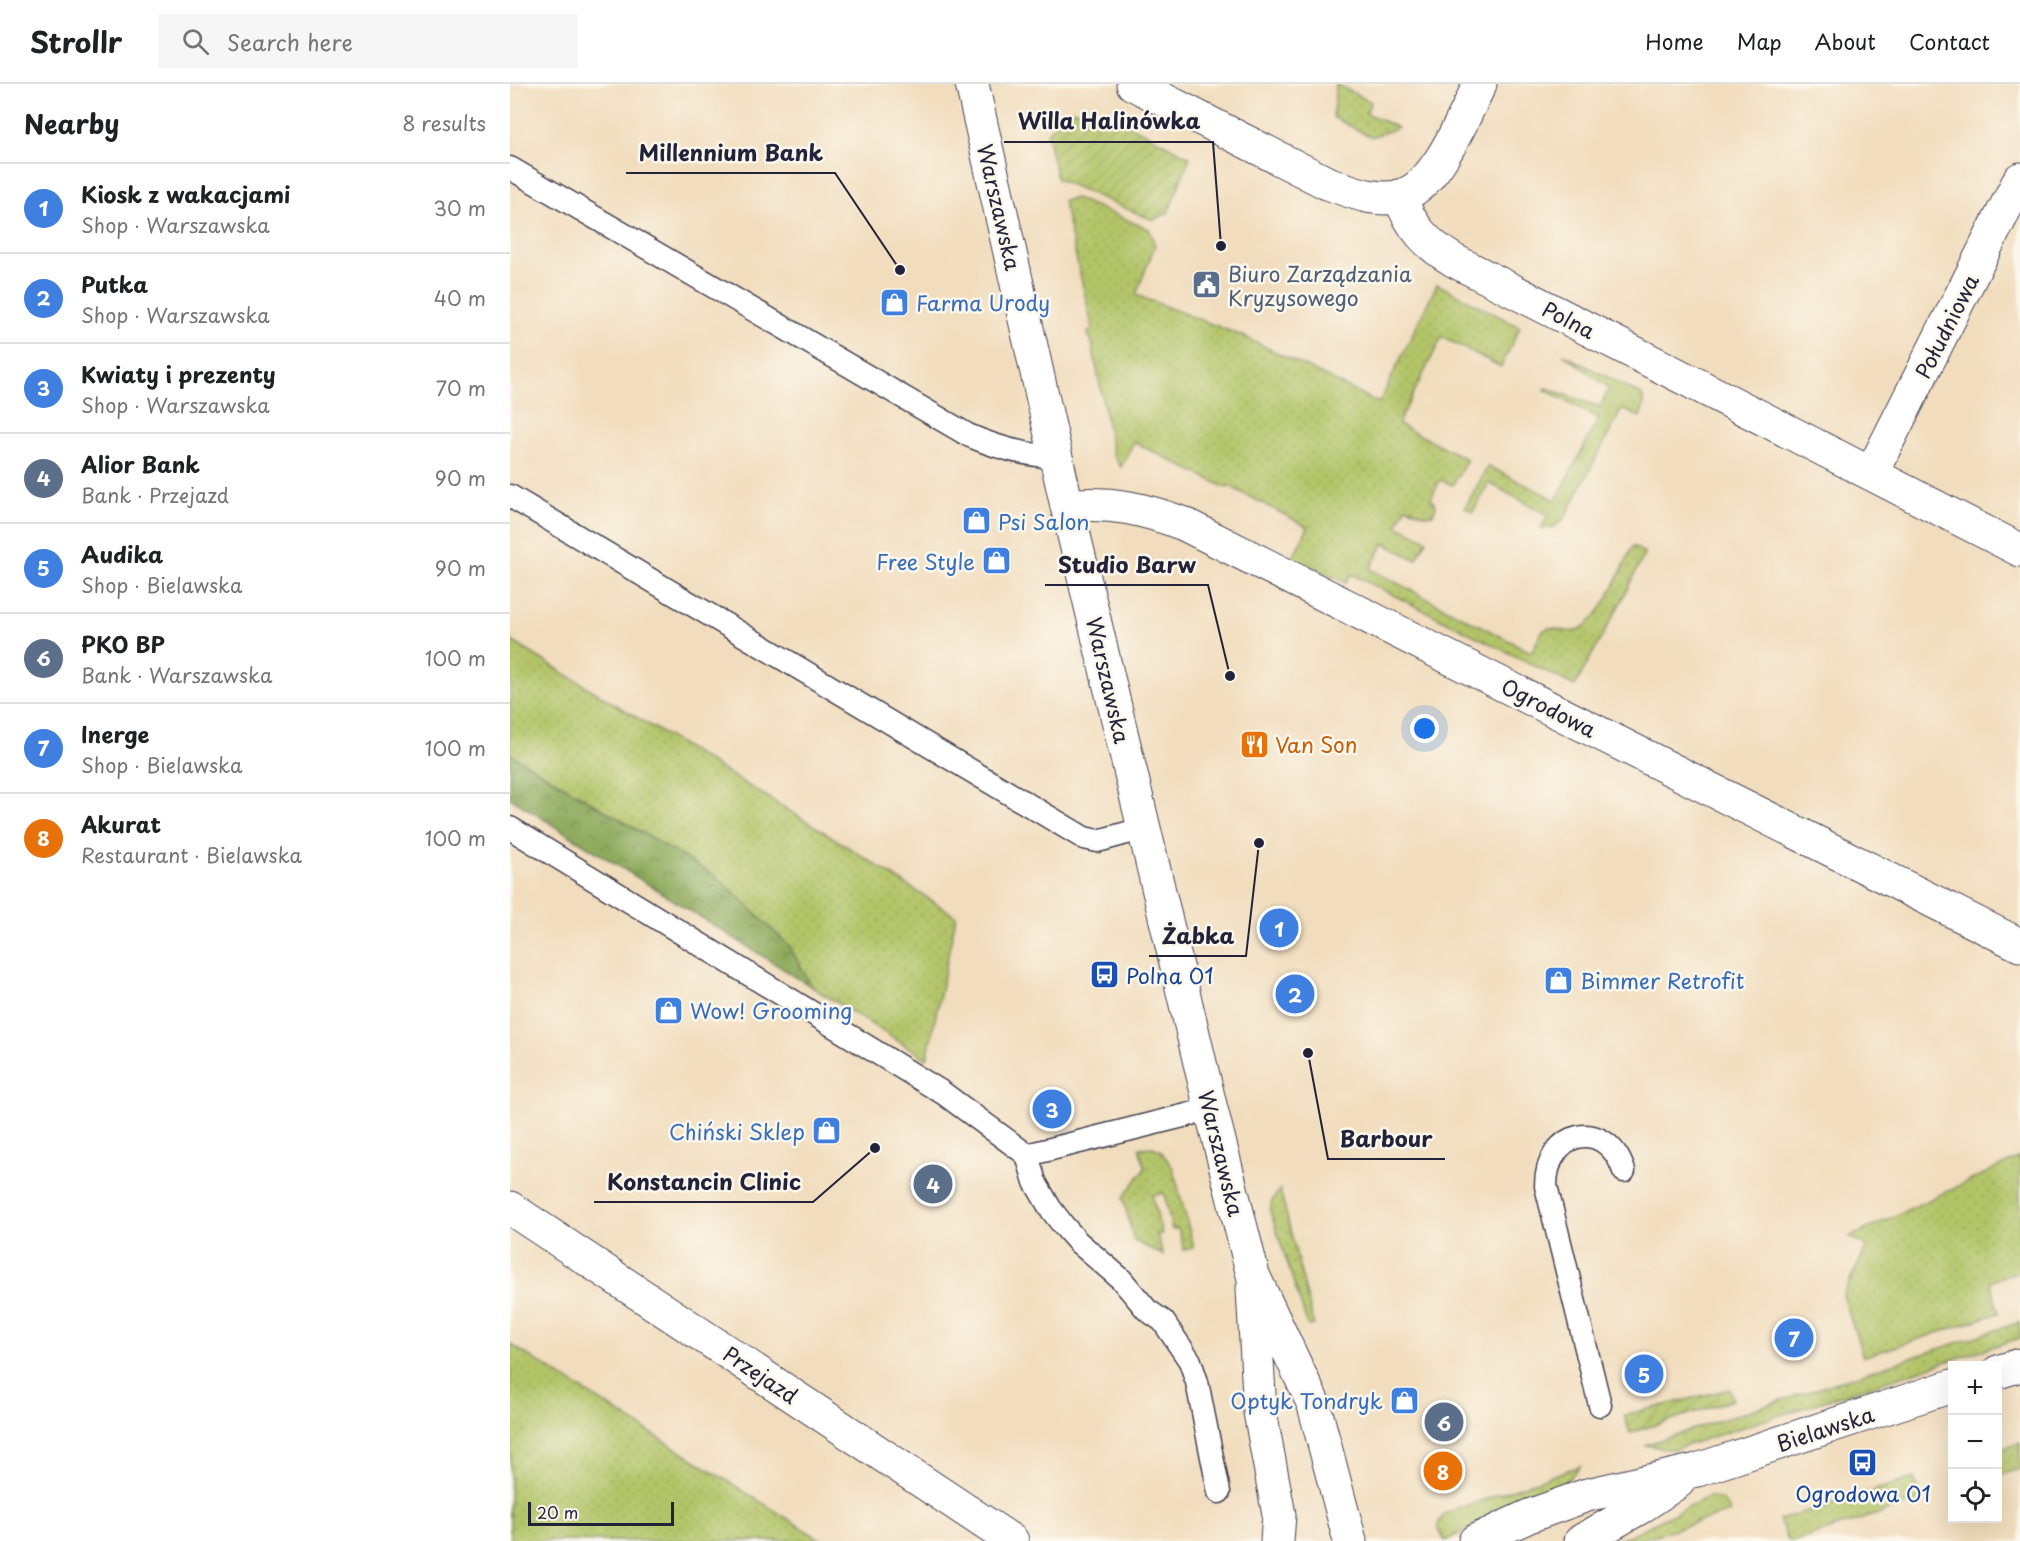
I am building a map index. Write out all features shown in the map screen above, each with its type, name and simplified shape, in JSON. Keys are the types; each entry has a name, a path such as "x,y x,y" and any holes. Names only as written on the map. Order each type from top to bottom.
{"street":[{"name":"Warszawska","path":"972,84 1067,506 1253,1275 1314,1405 1350,1541"},
{"path":"1133,84 1331,184 1347,191 1371,196 1407,194 1429,177 1480,84"},
{"name":"Południowa","path":"1871,474 2020,179"},
{"name":"Polna","path":"1399,196 1416,229 1430,245 1441,253 2020,550"},
{"name":"Ogrodowa","path":"1067,506 1108,503 1154,512 1184,524 2020,945"},
{"name":"Przejazd","path":"510,1208 1012,1541"},
{"name":"Warszawska","path":"1253,1275 1258,1386 1265,1438 1278,1500 1277,1541"},
{"path":"2002,1371 2020,1365"},
{"name":"Bielawska","path":"1475,1541 1529,1516 1587,1496 1697,1470 1948,1388"},
{"name":"Bielawska","path":"1581,1541 1697,1470"}],"lane":[{"path":"510,168 968,435 989,445 1020,453 1056,457"},
{"path":"510,496 1084,838 1098,841 1145,828"},
{"path":"510,828 943,1092 1026,1155 1035,1182 1063,1225 1078,1242 1121,1280 1147,1310 1162,1321 1190,1361 1197,1382 1219,1492"},
{"path":"1026,1155 1211,1109"},
{"path":"1600,1405 1546,1186 1546,1172 1552,1155 1564,1143 1578,1137 1594,1136 1610,1144 1619,1156 1624,1171"}],"green space":[{"path":"1336,84 1371,102 1366,113 1398,128 1371,137 1333,117"},
{"path":"1086,110 1114,117 1190,157 1168,213 1153,220 1057,179 1047,133 1067,111"},
{"path":"1075,198 1149,229 1155,245 1136,295 1245,337 1379,403 1437,284 1520,327 1501,367 1442,337 1398,424 1467,459 1453,485 1440,480 1431,498 1436,506 1433,514 1426,515 1406,507 1397,525 1427,540 1416,560 1384,543 1370,569 1531,652 1542,632 1548,628 1575,631 1593,618 1609,595 1633,546 1645,553 1575,686 1351,574 1346,583 1302,562 1299,566 1292,559 1308,527 1227,485 1226,488 1134,442 1121,467 1113,455 1088,332 1093,330 1063,201"},
{"path":"1563,354 1642,395 1644,404 1640,417 1622,409 1564,519 1554,527 1541,528 1548,515 1489,483 1473,512 1465,508 1488,466 1556,500 1599,418 1545,390 1546,388 1600,407 1609,388"},
{"path":"510,640 826,833 956,916 927,1059 812,987 790,947 720,879 510,754"},
{"path":"510,754 720,879 790,947 812,987 510,798"},
{"path":"1153,1147 1161,1151 1173,1168 1194,1248 1184,1250 1178,1228 1172,1230 1164,1193 1152,1195 1162,1234 1157,1234 1163,1255 1134,1241 1123,1198 1145,1168 1139,1148"},
{"path":"2020,1157 2020,1271 1990,1281 1999,1313 1863,1357 1843,1295 1867,1246 1850,1237"},
{"path":"1280,1189 1314,1325 1308,1326 1270,1211 1272,1201"},
{"path":"2020,1322 2020,1338 1672,1450 1645,1445"},
{"path":"510,1344 823,1541 510,1541"},
{"path":"1730,1389 1733,1400 1630,1433 1624,1415"},
{"path":"2020,1443 2020,1469 2002,1475 2002,1449"},
{"path":"1580,1466 1564,1484 1537,1495 1532,1492 1526,1495 1523,1501 1445,1541 1438,1529 1438,1524 1445,1513"},
{"path":"1914,1478 1921,1500 1795,1541 1789,1541 1779,1520"},
{"path":"1708,1497 1722,1500 1730,1512 1636,1541 1618,1541"}],"place":[{"name":"Willa Halinówka","path":"1221,246"},
{"name":"Millennium Bank","path":"900,270"},
{"name":"Biuro Zarządzania Kryzysowego","path":"1207,285"},
{"name":"Farma Urody","path":"895,302"},
{"name":"Psi Salon","path":"977,521"},
{"name":"Free Style","path":"996,561"},
{"name":"Studio Barw","path":"1230,676"},
{"name":"Van Son","path":"1254,744"},
{"name":"Żabka","path":"1259,843"},
{"name":"Kiosk z wakacjami","path":"1279,928"},
{"name":"Polna 01","path":"1105,975"},
{"name":"Bimmer Retrofit","path":"1559,980"},
{"name":"Putka","path":"1295,994"},
{"name":"Wow! Grooming","path":"669,1010"},
{"name":"Barbour","path":"1308,1053"},
{"name":"Kwiaty i prezenty","path":"1052,1109"},
{"name":"Chiński Sklep","path":"826,1131"},
{"name":"Konstancin Clinic","path":"875,1148"},
{"name":"Alior Bank","path":"933,1184"},
{"name":"Inerge","path":"1794,1338"},
{"name":"Audika","path":"1644,1374"},
{"name":"Optyk Tondryk","path":"1404,1400"},
{"name":"PKO BP","path":"1444,1422"},
{"name":"Ogrodowa 01","path":"1863,1462"},
{"name":"Akurat","path":"1443,1471"}]}
